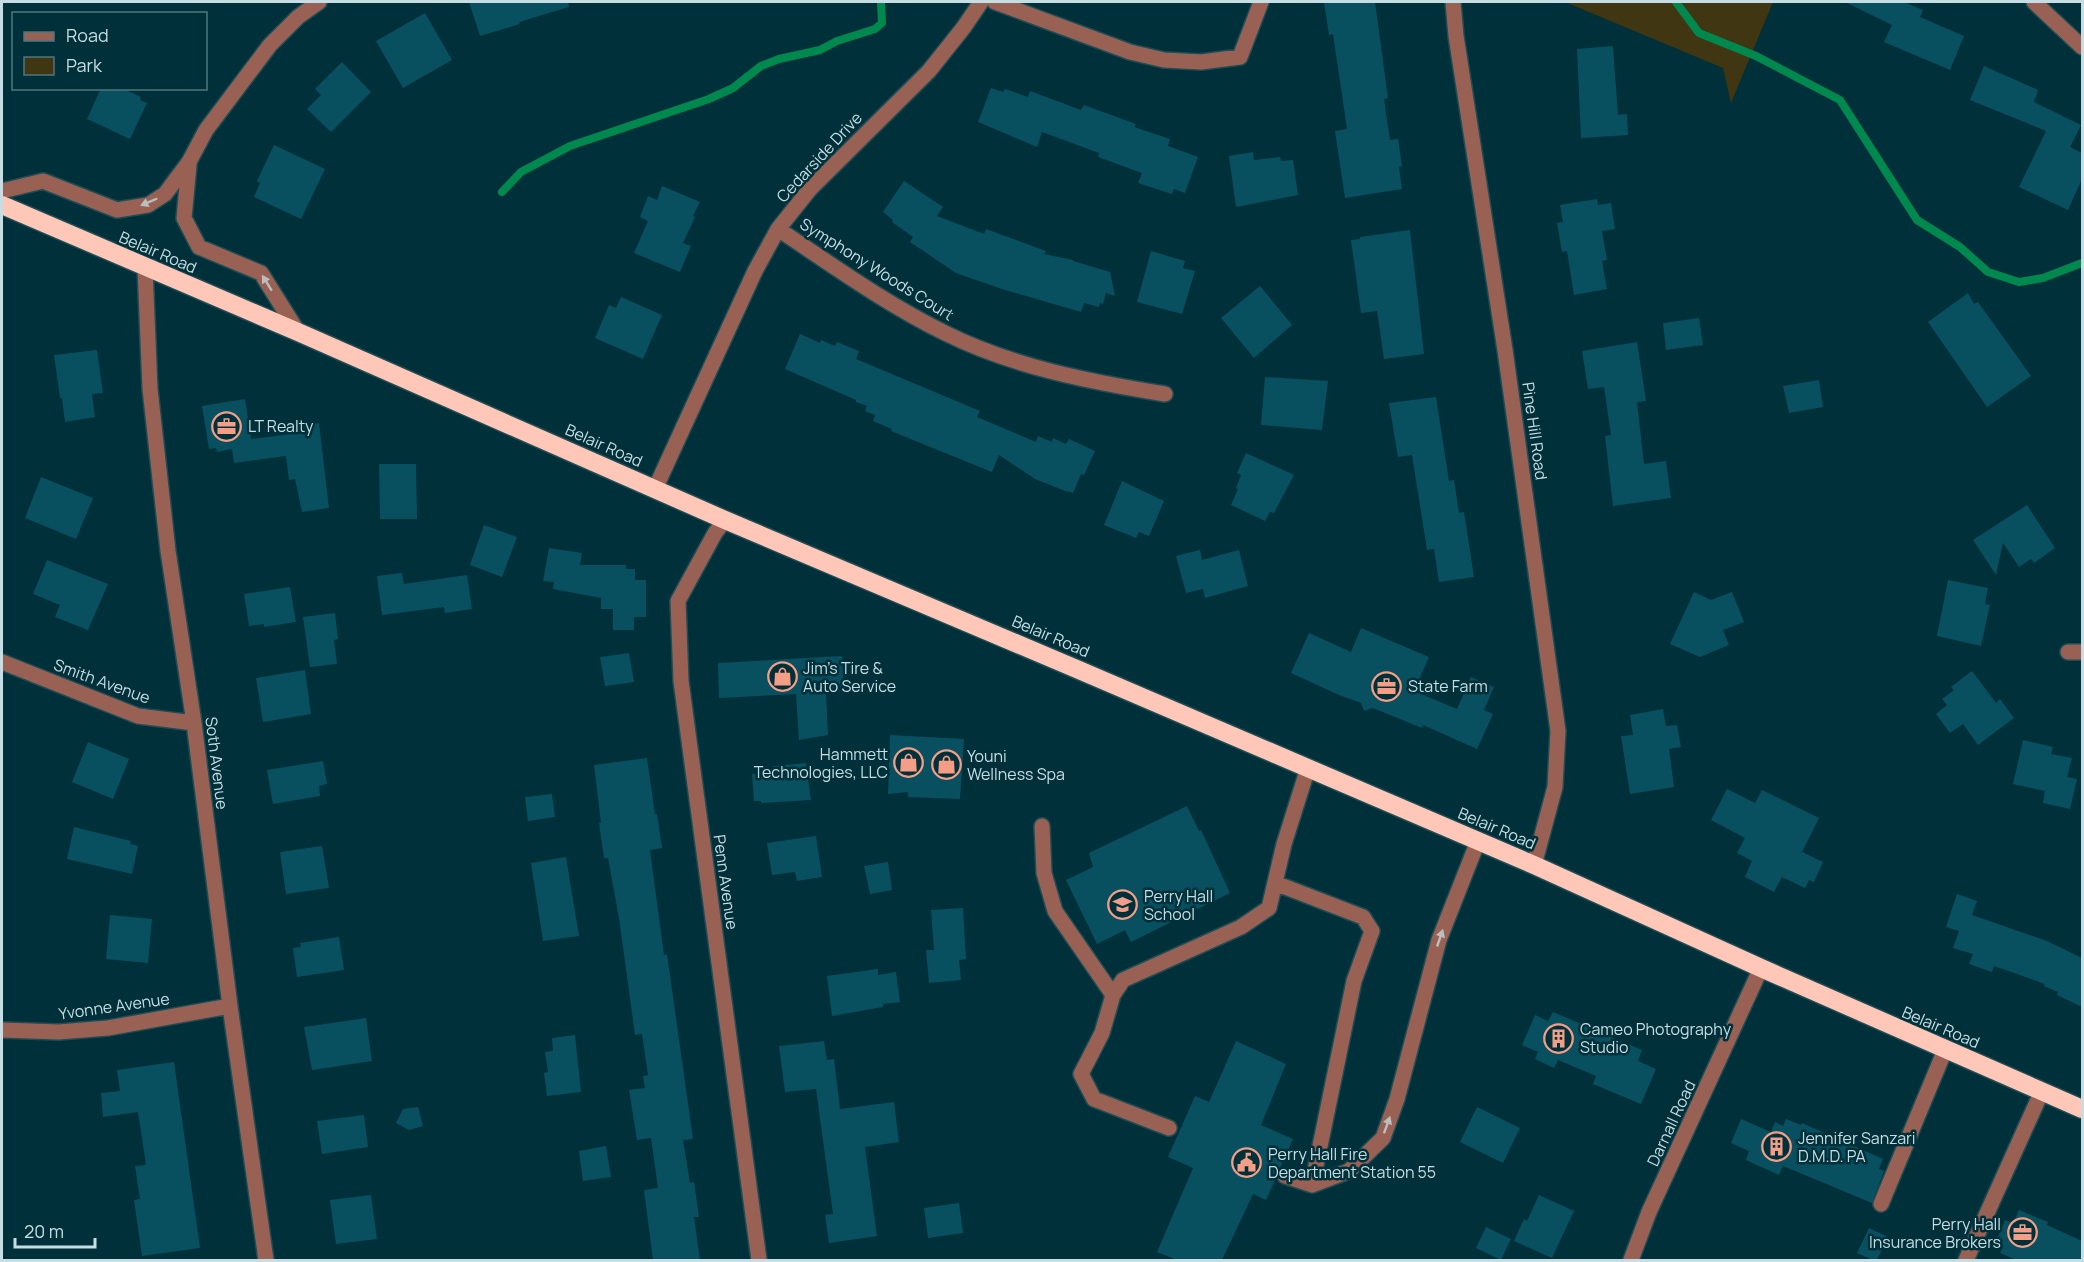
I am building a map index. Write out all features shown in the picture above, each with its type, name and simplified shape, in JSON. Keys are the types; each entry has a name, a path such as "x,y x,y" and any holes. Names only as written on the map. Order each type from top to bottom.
{"highway":[{"name":"Belair Road","path":"2,205 725,520 1534,865 1945,1050 2082,1108"}],"street":[{"path":"2,191 43,181 117,210 148,205 165,194 189,162 206,130 270,45 298,17 318,2"},
{"name":"Cedarside Drive","path":"655,489 755,271 778,229 810,189 929,71 981,2"},
{"path":"995,2 1141,55 1164,60 1201,62 1240,57 1261,2"},
{"name":"Pine Hill Road","path":"1453,2 1456,36 1508,374 1558,731 1555,787 1534,865"},
{"path":"2034,2 2082,47"},
{"path":"189,162 184,218 199,247 261,273 298,333"},
{"name":"Symphony Woods Court","path":"778,229 864,286 946,334 992,353 1036,367 1107,385 1165,394"},
{"name":"Soth Avenue","path":"145,268 150,388 168,551 194,723 230,1006 266,1260"},
{"name":"Penn Avenue","path":"725,520 715,533 678,601 681,681 759,1260"},
{"name":"Smith Avenue","path":"2,662 138,716 194,723"},
{"path":"1169,1128 1094,1099 1081,1074 1102,1033 1113,995 1123,980 1241,927 1269,908 1284,844 1308,768"},
{"path":"1042,826 1044,873 1055,911 1113,995"},
{"path":"1285,1176 1312,1185 1349,1171 1383,1138 1397,1099 1438,940 1478,842"},
{"path":"1275,883 1364,918 1372,931 1354,981 1312,1185"},
{"name":"Darnall Road","path":"1631,1260 1649,1212 1761,968"},
{"name":"Yvonne Avenue","path":"2,1030 59,1032 108,1028 230,1006"},
{"path":"1881,1204 1945,1050"},
{"path":"1966,1260 2042,1090"}],"green space":[{"path":"1565,2 1773,2 1731,103 1723,68"}],"building":[{"path":"469,2 568,2 569,7 480,36"},
{"path":"1324,2 1375,2 1388,98 1384,99 1390,140 1398,139 1402,166 1399,167 1402,189 1345,198 1335,131 1347,129 1333,34 1329,35"},
{"path":"1845,2 1904,2 1923,10 1920,17 1964,36 1950,70 1884,42 1892,25"},
{"path":"425,13 452,60 403,88 376,41"},
{"path":"1613,46 1618,115 1627,114 1628,135 1581,138 1577,49"},
{"path":"342,62 371,92 331,132 307,109 321,95 315,89"},
{"path":"1984,66 2038,90 2034,102 2081,125 2070,147 2082,153 2082,179 2068,210 2019,187 2046,131 1970,100"},
{"path":"991,88 1003,92 1005,89 1028,97 1030,91 1081,110 1084,105 1136,124 1134,127 1170,139 1168,146 1198,157 1185,193 1174,189 1172,194 1138,183 1142,173 1098,157 1099,153 1042,132 1037,147 978,122"},
{"path":"100,90 125,90 141,97 140,100 147,103 130,139 87,119"},
{"path":"274,145 325,169 301,219 254,197 260,183 257,181"},
{"path":"1253,152 1254,160 1280,157 1281,161 1293,160 1298,195 1236,207 1229,156"},
{"path":"904,181 943,207 937,216 984,234 986,229 1046,251 1044,254 1073,260 1110,272 1115,296 1106,293 1103,304 1100,303 1099,307 1084,303 1081,312 956,273 910,242 913,237 892,222 893,220 883,212"},
{"path":"662,186 700,202 683,243 691,246 680,272 634,253 648,221 640,217 648,196 657,200"},
{"path":"1597,199 1598,205 1611,203 1615,229 1602,231 1607,260 1602,261 1607,289 1574,295 1567,251 1562,252 1557,223 1563,222 1560,205"},
{"path":"1410,230 1424,354 1384,359 1377,311 1361,313 1351,240"},
{"path":"1151,251 1185,261 1183,268 1195,271 1182,314 1137,302"},
{"path":"1260,286 1292,325 1254,358 1221,318"},
{"path":"1968,293 1974,304 1978,302 2031,376 1987,407 1928,322"},
{"path":"621,297 662,315 643,359 595,338 609,305 616,308"},
{"path":"1699,318 1703,345 1666,350 1663,323"},
{"path":"800,334 820,343 821,340 835,346 837,342 859,351 856,359 980,411 977,417 1036,442 1038,436 1052,442 1053,438 1066,444 1069,439 1095,451 1073,493 1035,479 999,455 992,472 891,431 892,429 873,421 875,415 865,411 867,406 785,369"},
{"path":"1637,342 1646,401 1637,402 1644,464 1666,461 1671,498 1613,506 1605,436 1611,435 1604,387 1588,389 1582,351"},
{"path":"97,350 103,393 92,394 95,417 65,422 54,355"},
{"path":"1265,377 1328,381 1322,430 1261,425"},
{"path":"1819,380 1823,407 1789,413 1783,386"},
{"path":"1436,397 1449,481 1454,480 1459,513 1464,512 1474,577 1439,582 1434,549 1427,550 1412,455 1398,457 1389,403"},
{"path":"245,399 251,439 299,433 298,426 319,423 329,508 302,512 295,479 289,480 286,456 234,463 232,449 217,452 216,448 209,449 202,406"},
{"path":"1246,453 1294,475 1274,513 1270,512 1265,521 1231,505 1241,475 1237,473"},
{"path":"379,464 416,464 417,519 380,519"},
{"path":"41,477 93,498 76,539 25,518"},
{"path":"1122,481 1164,501 1149,536 1139,532 1136,538 1104,525"},
{"path":"2027,505 2055,548 2034,563 2031,559 2019,567 2003,543 1996,575 1973,540"},
{"path":"484,525 517,537 502,577 470,565"},
{"path":"549,548 582,553 580,565 626,565 626,569 635,569 635,580 646,580 646,617 634,617 634,630 613,630 613,609 601,609 601,598 553,589 554,582 543,581"},
{"path":"1200,550 1202,560 1239,550 1248,586 1205,598 1203,589 1186,593 1176,556"},
{"path":"47,560 108,584 88,630 55,617 60,605 33,594"},
{"path":"402,573 404,584 467,575 472,609 445,613 444,607 382,615 377,576"},
{"path":"1948,580 1988,588 1985,604 1990,605 1981,646 1937,636"},
{"path":"290,587 296,622 264,627 264,624 249,626 244,594"},
{"path":"1694,592 1711,600 1732,592 1744,622 1723,630 1729,645 1700,657 1670,644"},
{"path":"335,613 338,639 334,640 337,664 310,667 303,617"},
{"path":"1361,628 1429,657 1414,691 1457,709 1471,677 1494,687 1484,710 1493,714 1477,749 1423,725 1422,728 1373,708 1364,711 1361,703 1291,673 1309,633 1351,652"},
{"path":"629,653 634,682 605,686 600,657"},
{"path":"842,656 844,691 826,692 828,735 799,740 796,694 719,698 718,663"},
{"path":"305,670 311,714 263,722 256,678"},
{"path":"1972,671 1996,703 2000,699 2014,718 1978,745 1963,724 1950,733 1936,714 1947,705 1942,699 1954,690 1951,687"},
{"path":"1663,709 1666,726 1677,725 1681,747 1669,749 1674,787 1630,794 1621,736 1633,735 1630,715"},
{"path":"890,735 964,739 960,799 908,797 908,792 888,794"},
{"path":"2023,740 2053,747 2051,754 2072,758 2067,777 2077,779 2070,809 2043,803 2045,791 2013,784"},
{"path":"88,742 129,759 113,799 72,782"},
{"path":"647,758 662,848 650,850 693,1139 683,1140 690,1183 694,1182 699,1217 694,1217 700,1260 653,1260 644,1190 658,1188 651,1138 637,1140 629,1090 645,1088 643,1076 648,1075 642,1034 635,1035 619,918 608,858 604,858 599,823 601,823 594,765"},
{"path":"323,761 327,784 319,786 320,796 273,804 267,770"},
{"path":"806,763 811,800 761,803 761,801 754,801 752,774 773,769 773,766"},
{"path":"1727,789 1755,803 1762,790 1819,818 1802,852 1823,862 1814,882 1809,880 1805,888 1782,877 1774,892 1745,877 1752,861 1737,853 1745,838 1711,820"},
{"path":"552,794 555,817 528,821 525,797"},
{"path":"1187,806 1199,831 1201,830 1230,893 1131,942 1125,930 1097,944 1066,880 1093,867 1089,853"},
{"path":"74,827 131,841 130,844 138,846 132,874 67,859"},
{"path":"816,836 822,877 797,881 795,872 772,875 767,843"},
{"path":"322,846 329,888 286,894 280,852"},
{"path":"566,857 579,936 543,941 531,863"},
{"path":"888,862 892,890 870,894 864,866"},
{"path":"1957,894 1977,901 1972,915 2047,941 2082,958 2082,1007 2057,995 2058,992 2044,986 2045,984 1994,966 1992,972 1969,964 1973,954 1953,948 1959,931 1946,927"},
{"path":"963,908 966,959 959,960 961,980 929,983 926,950 934,950 931,910"},
{"path":"110,915 152,919 148,963 106,959"},
{"path":"339,937 344,970 297,977 293,948 301,947 300,943"},
{"path":"878,969 878,975 896,972 900,1002 832,1016 827,976"},
{"path":"1553,1012 1642,1050 1638,1061 1656,1069 1641,1104 1593,1084 1596,1076 1558,1060 1554,1068 1535,1059 1538,1052 1522,1045 1535,1015 1548,1021"},
{"path":"366,1018 372,1061 312,1070 304,1027"},
{"path":"575,1035 581,1092 547,1096 544,1073 548,1072 545,1052 553,1051 552,1038"},
{"path":"824,1041 827,1060 834,1059 840,1109 894,1102 899,1142 865,1147 877,1236 829,1243 825,1215 833,1214 816,1089 785,1092 779,1046"},
{"path":"1236,1041 1286,1064 1261,1125 1293,1139 1276,1172 1276,1178 1266,1200 1253,1194 1222,1260 1177,1260 1157,1252 1193,1168 1168,1157 1195,1096 1209,1102"},
{"path":"174,1062 200,1248 142,1256 134,1200 140,1199 135,1166 146,1165 138,1112 103,1117 101,1093 120,1091 117,1070"},
{"path":"418,1107 423,1126 409,1130 396,1123 403,1109"},
{"path":"1477,1107 1520,1128 1503,1163 1460,1142"},
{"path":"364,1115 368,1147 322,1154 317,1121"},
{"path":"1741,1119 1771,1132 1775,1122 1783,1126 1786,1119 1801,1125 1802,1123 1883,1159 1879,1169 1884,1171 1872,1203 1783,1166 1779,1175 1746,1160 1749,1151 1731,1143"},
{"path":"606,1146 611,1177 583,1181 579,1151"},
{"path":"371,1195 377,1239 336,1244 330,1200"},
{"path":"1539,1195 1574,1211 1552,1258 1514,1241 1524,1219 1527,1221"},
{"path":"959,1203 963,1233 928,1238 924,1208"},
{"path":"2019,1210 2048,1222 2047,1225 2082,1241 2082,1260 2016,1260 2000,1253 2003,1247 1995,1244 2005,1220 2013,1223"},
{"path":"1486,1227 1511,1239 1501,1260 1476,1248"},
{"path":"1869,1228 1888,1237 1877,1260 1857,1253"}],"waterway":[{"path":"502,192 521,172 570,146 709,99 733,88 761,66 779,59 820,50 837,41 875,29 882,23 881,2"},
{"path":"1676,2 1699,33 1756,56 1840,100 1917,220 1960,247 1988,272 2019,282 2043,278 2082,263"}],"place":[{"name":"LT Realty","path":"227,426"},
{"name":"Jim's Tire & Auto Service","path":"782,677"},
{"name":"State Farm","path":"1387,686"},
{"name":"Hammett Technologies, LLC","path":"909,763"},
{"name":"Youni Wellness Spa","path":"946,765"},
{"name":"Perry Hall School","path":"1123,905"},
{"name":"Cameo Photography Studio","path":"1559,1038"},
{"name":"Jennifer Sanzari D.M.D. PA","path":"1777,1147"},
{"name":"Perry Hall Fire Department Station 55","path":"1247,1163"},
{"name":"Perry Hall Insurance Brokers","path":"2022,1233"}]}
